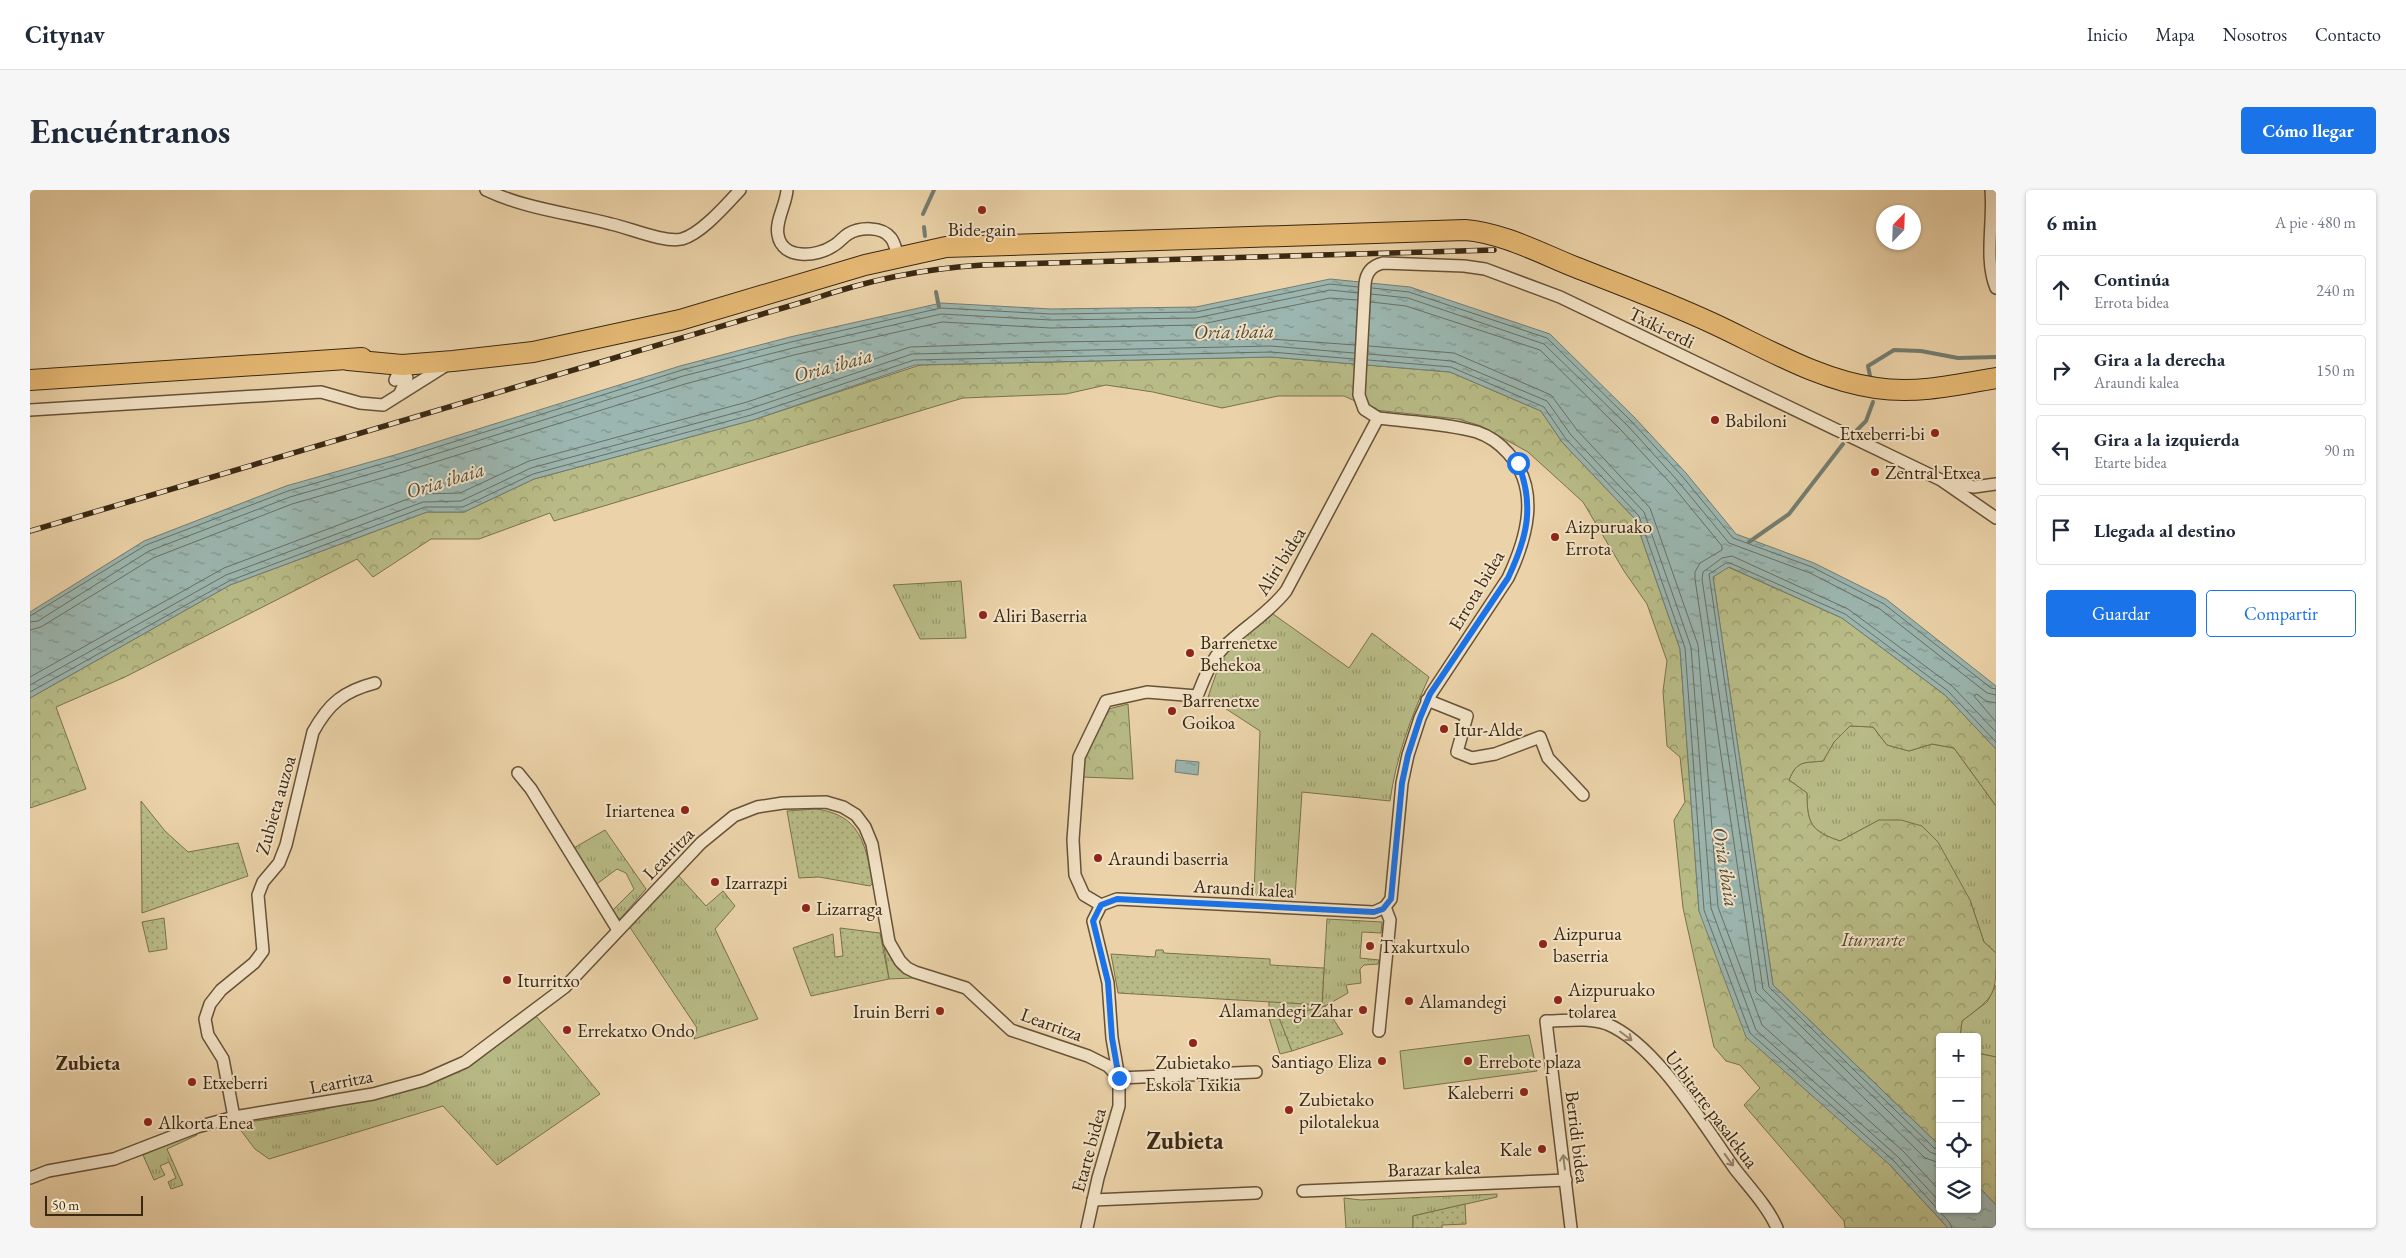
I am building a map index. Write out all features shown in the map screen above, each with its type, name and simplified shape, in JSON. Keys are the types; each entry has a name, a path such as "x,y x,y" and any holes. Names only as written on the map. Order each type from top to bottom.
{"highway":[{"path":"379,359 398,372 414,358 453,355 614,333 699,315 898,256 946,247 1474,231 1499,237 1658,299 1814,371 1845,382 1877,388 1909,390 1939,388 1996,378"},
{"path":"30,380 453,355"}],"street":[{"path":"486,190 542,210 608,223 674,240 685,238 695,232 740,190"},
{"path":"787,190 777,231 780,242 788,250 803,254 823,251 833,247 852,232 873,229 881,231 892,239 898,256"},
{"path":"1991,190 1990,248 1993,281 1996,288"},
{"name":"Txiki-erdi","path":"1378,418 1364,409 1359,395 1365,284 1368,272 1383,264 1464,266 1505,275 1560,297 1941,480"},
{"path":"30,410 321,392 374,406 383,405 453,355"},
{"path":"398,372 407,378 395,398 396,386 398,372"},
{"name":"Errota bidea","path":"1378,418 1478,432 1501,444 1518,463 1526,484 1529,509 1518,557 1508,578 1427,700 1408,755 1404,774 1391,899 1385,907 1390,920 1379,1031"},
{"name":"Aliri bidea","path":"1101,905 1084,895 1075,875 1073,840 1079,757 1106,702 1147,692 1197,696 1211,664 1222,649 1272,608 1286,591 1378,418"},
{"path":"1941,480 1974,487 1996,484"},
{"path":"1941,480 1996,518"},
{"name":"Zubieta auzoa","path":"234,1117 223,1059 208,1035 205,1019 210,1004 221,990 254,963 263,952 258,895 263,882 278,863 286,845 313,732 321,717 336,700 354,688 375,683"},
{"path":"1427,700 1467,716 1457,752 1472,758 1488,755 1540,737 1548,758 1583,795"},
{"path":"518,773 532,789 618,930"},
{"name":"Learritza","path":"30,1178 48,1171 114,1159 197,1127 234,1117 373,1094 424,1080 465,1062 565,987 701,843 734,816 757,807 783,803 826,802 843,807 860,821 872,844 889,942 900,961 915,972 966,988 1012,1030 1088,1056 1108,1066 1119,1078"},
{"name":"Araundi kalea","path":"1101,905 1117,899 1374,912 1385,907"},
{"name":"Etarte bidea","path":"1088,1228 1093,1200 1119,1106 1119,1078 1112,1038 1108,982 1093,921 1101,905"},
{"name":"Urbitarte pasalekua","path":"1546,1021 1591,1020 1606,1024 1622,1032 1651,1056 1671,1080 1778,1228"},
{"name":"Berridi bidea","path":"1546,1021 1571,1228"},
{"path":"1119,1078 1256,1072"},
{"name":"Barazar kalea","path":"1303,1191 1566,1180"},
{"path":"1093,1200 1256,1193"}],"green space":[{"path":"1271,357 1450,372 1541,411 1562,442 1635,519 1680,649 1699,911 1890,1165 1948,1228 1845,1228 1844,1221 1744,1105 1760,1088 1740,1065 1726,1061 1714,1047 1683,908 1674,820 1685,802 1680,757 1667,746 1663,691 1667,661 1647,604 1624,571 1583,502 1528,452 1481,426 1458,419 1375,410 1344,396 1278,396 1222,408 1153,392 1106,385 1066,394 963,398 554,521 550,513 479,539 431,539 373,577 357,559 125,677 56,707 86,789 30,808 30,698 230,585 427,512 464,512 534,479 753,420 920,365"},
{"name":"Iturrarte","path":"1728,567 1842,618 1945,695 1996,749 1996,806 1954,748 1932,744 1909,751 1887,745 1873,727 1850,726 1834,742 1823,761 1798,766 1789,780 1807,793 1808,812 1817,830 1840,841 1879,820 1901,820 1922,826 1938,842 1970,900 1984,942 1996,953 1994,987 1988,999 1962,1021 1960,1033 1936,1033 1936,1142 1773,985 1713,577"},
{"path":"961,581 966,638 920,639 893,585"},
{"path":"1273,614 1349,668 1372,633 1429,677 1405,738 1396,769 1390,801 1302,792 1295,897 1254,895 1260,731 1208,697 1223,654"},
{"path":"1128,704 1133,779 1082,777 1083,752 1105,710"},
{"path":"1850,726 1873,727 1887,745 1909,751 1932,744 1954,748 1996,806 1996,953 1984,942 1970,900 1879,820 1840,841 1823,834 1813,825 1808,812 1807,793 1789,780 1798,766 1823,761 1834,742"},
{"path":"141,801 165,831 188,852 238,843 248,876 142,913"},
{"path":"816,809 831,812 852,825 863,844 867,856 873,883 870,886 819,877 799,878 787,811"},
{"path":"605,830 646,889 620,919 615,916 613,910 634,889 626,873 617,869 594,886 572,849"},
{"path":"678,875 706,906 723,891 735,906 715,929 758,1019 694,1039 697,1028 629,926"},
{"path":"164,918 167,949 149,952 142,922"},
{"path":"1327,919 1382,922 1381,933 1362,932 1360,958 1379,960 1378,964 1364,965 1360,969 1361,983 1346,985 1348,993 1325,1006 1280,1019 1292,1051 1280,1054 1269,1018 1269,1001 1322,1004"},
{"path":"840,928 880,933 889,979 811,996 793,948 833,934 835,957 843,956"},
{"path":"884,946 898,969 913,978 889,979"},
{"path":"1156,950 1163,950 1164,953 1270,959 1270,965 1324,968 1322,1005 1118,993 1111,954 1155,957"},
{"path":"1996,985 1996,1057 1981,1054 1981,1033 1960,1033 1962,1021 1987,1002"},
{"path":"1325,1006 1343,1034 1292,1051 1279,1018"},
{"path":"536,1016 600,1094 497,1165 443,1106 269,1159 255,1149 236,1124 308,1113 435,1081 471,1066"},
{"name":"Errebote plaza","path":"1529,1035 1537,1071 1404,1089 1400,1051"},
{"path":"1981,1054 1996,1057 1996,1205 1981,1189"},
{"path":"196,1132 197,1135 167,1149 183,1185 171,1189 168,1182 176,1178 169,1162 160,1166 165,1175 154,1180 143,1155"},
{"path":"1497,1194 1497,1197 1413,1216 1413,1228 1346,1228 1344,1198 1361,1200"},
{"path":"1465,1204 1466,1224 1442,1225 1442,1228 1413,1228 1413,1216"}],"water":[{"name":"Oria ibaia","path":"1330,279 1410,287 1550,334 1635,418 1686,473 1736,534 1814,563 1886,599 1996,686 1996,749 1945,695 1842,618 1729,567 1713,577 1773,985 1936,1142 1936,1213 1981,1213 1981,1189 1996,1205 1996,1228 1948,1228 1890,1165 1746,1037 1699,911 1680,649 1635,519 1562,442 1541,411 1450,372 1271,357 915,365 753,420 534,479 464,512 427,512 230,585 30,698 30,612 144,541 286,486 398,454 680,366 790,337 941,303 1051,309 1196,307"},
{"path":"1176,760 1199,762 1198,775 1175,772"}],"waterway":[{"path":"923,214 934,190"},
{"path":"924,227 925,236"},
{"path":"936,292 939,307"},
{"path":"1870,376 1868,366 1894,350 1921,351 1958,358 1996,357"},
{"path":"1857,430 1866,421 1873,402"},
{"path":"1749,542 1789,514 1843,444"}],"railway":[{"path":"30,531 832,293 895,276 938,269 983,265 1494,250"}],"place":[{"name":"Bide-gain","path":"982,210"},
{"name":"Babiloni","path":"1715,420"},
{"name":"Etxeberri-bi","path":"1935,433"},
{"name":"Zentral Etxea","path":"1875,472"},
{"name":"Aizpuruako Errota","path":"1555,537"},
{"name":"Aliri Baserria","path":"983,615"},
{"name":"Barrenetxe Behekoa","path":"1190,653"},
{"name":"Barrenetxe Goikoa","path":"1172,711"},
{"name":"Itur-Alde","path":"1444,729"},
{"name":"Iriartenea","path":"685,810"},
{"name":"Araundi baserria","path":"1098,858"},
{"name":"Izarrazpi","path":"715,882"},
{"name":"Lizarraga","path":"806,908"},
{"name":"Aizpurua baserria","path":"1543,944"},
{"name":"Txakurtxulo","path":"1370,946"},
{"name":"Iturritxo","path":"507,980"},
{"name":"Aizpuruako tolarea","path":"1558,1000"},
{"name":"Alamandegi","path":"1409,1001"},
{"name":"Alamandegi Zahar","path":"1363,1010"},
{"name":"Iruin Berri","path":"940,1011"},
{"name":"Errekatxo Ondo","path":"567,1030"},
{"name":"Zubietako Eskola Txikia","path":"1193,1043"},
{"name":"Santiago Eliza","path":"1382,1061"},
{"name":"Errebote plaza","path":"1468,1061"},
{"name":"Etxeberri","path":"192,1082"},
{"name":"Kaleberri","path":"1524,1092"},
{"name":"Zubietako pilotalekua","path":"1289,1110"},
{"name":"Alkorta Enea","path":"148,1122"},
{"name":"Kale","path":"1542,1149"}],"district":[{"name":"Zubieta","path":"88,1063"},
{"name":"Zubieta","path":"1185,1141"}],"route":[{"path":"1119,1078 1112,1038 1108,982 1093,921 1095,912 1101,905 1117,899 1374,912 1387,906 1391,899 1402,783 1408,755 1420,718 1430,694 1508,578 1518,557 1529,509 1526,484 1518,463"}]}
